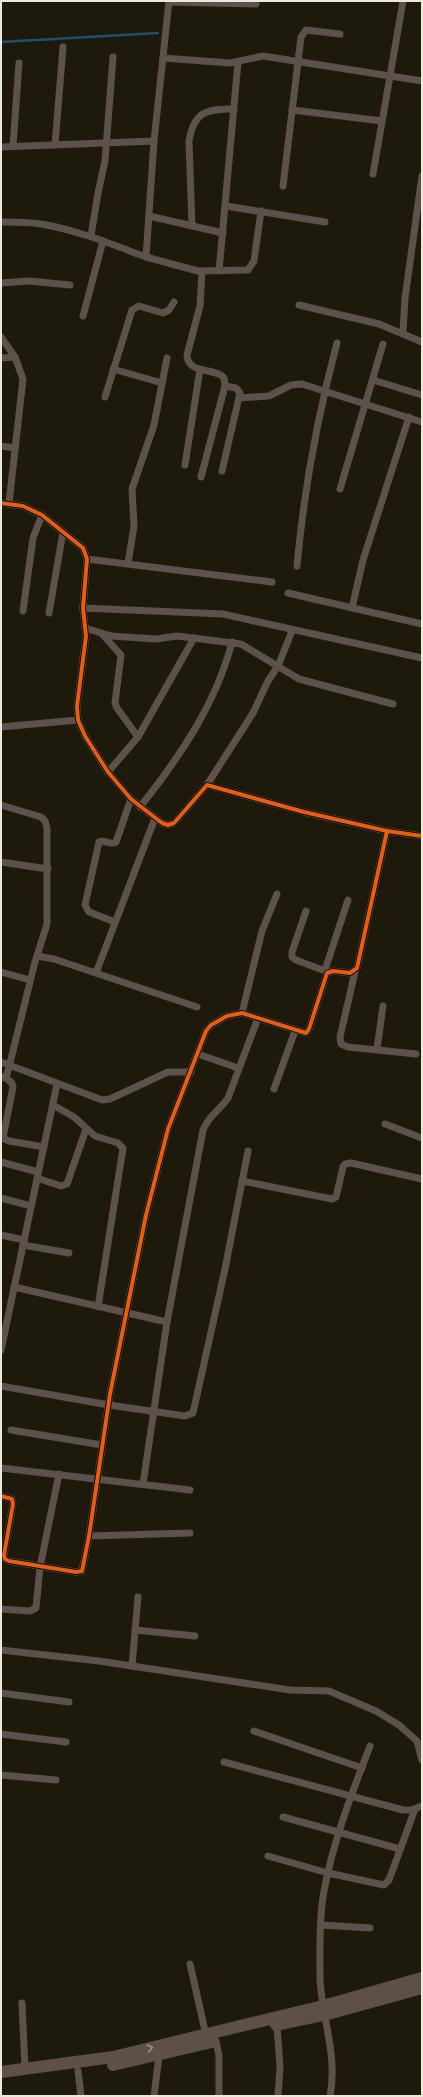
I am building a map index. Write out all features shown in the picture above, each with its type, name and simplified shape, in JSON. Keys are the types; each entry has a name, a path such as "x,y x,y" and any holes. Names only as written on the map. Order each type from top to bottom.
{"main road":[{"path":"1,2072 112,2057 277,2025 422,1978"},
{"path":"1,2079 78,2071 158,2056 211,2038 422,1988"}],"street":[{"path":"373,174 403,1"},
{"path":"146,257 154,142 169,2 256,4"},
{"path":"283,186 301,37 306,30 340,34"},
{"path":"55,145 63,47"},
{"path":"163,58 221,63 238,62 263,56 422,81"},
{"path":"91,236 105,161 105,143 113,57"},
{"path":"219,271 238,62"},
{"path":"13,146 18,63"},
{"path":"192,226 189,141 191,128 196,119 205,112 216,109 234,109"},
{"path":"292,110 382,121"},
{"path":"1,146 154,142"},
{"path":"403,332 405,298 422,176"},
{"path":"226,206 325,222"},
{"path":"1,222 39,224 91,236 146,257 202,271 248,270 253,265 261,212"},
{"path":"149,216 223,234"},
{"path":"83,316 103,241"},
{"path":"201,477 225,386 224,378 221,375 189,365 187,355 200,306 202,271"},
{"path":"1,283 29,281 70,285"},
{"path":"105,397 134,308 139,306 163,313 169,310 174,302"},
{"path":"299,305 379,324 403,332 422,342"},
{"path":"1,337 15,357 23,379 9,503"},
{"path":"297,566 305,490 325,390 337,343"},
{"path":"340,489 383,344"},
{"path":"1,358 15,357"},
{"path":"128,563 134,526 132,489 154,426 167,358"},
{"path":"113,369 162,383"},
{"path":"185,465 200,369"},
{"path":"373,380 422,395"},
{"path":"239,398 269,396 291,385 302,384 325,390 422,422"},
{"path":"222,472 240,392 236,388 225,386"},
{"path":"352,608 363,560 409,417"},
{"path":"1,446 15,448"},
{"path":"1,503 23,506 42,515 84,548 87,558 84,608 86,642 77,706 78,720 85,736 108,772 130,799 166,825 174,823 207,785 245,728 268,681 278,666 292,631"},
{"path":"23,611 33,538 42,515"},
{"path":"49,613 63,532"},
{"path":"87,558 272,582"},
{"path":"288,593 422,624"},
{"path":"84,608 210,612 422,658"},
{"path":"85,628 103,635 156,639 176,636 232,642 246,646 299,679 392,704"},
{"path":"103,635 121,655 115,698 116,706 138,736"},
{"path":"108,772 138,736 194,638"},
{"path":"140,807 164,777 197,726 224,673 232,642"},
{"path":"1,727 78,720"},
{"path":"207,785 304,812 387,831 422,836"},
{"path":"115,922 89,912 84,905 99,842 102,841 112,844 116,842 130,799"},
{"path":"1,805 43,819 47,828 48,916 30,980 10,1066 3,1077 12,1083 14,1087 3,1138 9,1141 44,1147"},
{"path":"96,973 155,818"},
{"path":"387,831 340,1037 341,1044 348,1047 416,1054"},
{"path":"1,862 48,868"},
{"path":"242,1013 262,931 277,894"},
{"path":"1,1496 12,1499 14,1504 4,1555 5,1559 40,1567 76,1572 82,1571 89,1536 109,1405 146,1215 168,1129 208,1027 231,1014 242,1013 295,1031 306,1033 309,1029 348,900"},
{"path":"306,911 292,952 292,957 296,960 327,971 355,972"},
{"path":"37,956 54,959 197,1007"},
{"path":"1,972 30,980"},
{"path":"377,1049 383,1006"},
{"path":"143,1484 167,1322 203,1130 209,1118 228,1098 258,1018"},
{"path":"274,1089 295,1031"},
{"path":"198,1054 238,1068"},
{"path":"1,1062 97,1099 106,1100 168,1072 191,1072"},
{"path":"1,1350 3,1328 14,1287 57,1084"},
{"path":"53,1105 74,1117 95,1136 118,1143 123,1150 98,1307"},
{"path":"385,1124 422,1138"},
{"path":"1,1162 38,1175 61,1186 67,1184 86,1129"},
{"path":"1,1386 109,1405 185,1416 190,1415 194,1410 248,1151"},
{"path":"242,1182 332,1199 336,1197 343,1167 345,1164 351,1162 422,1179"},
{"path":"1,1198 31,1206"},
{"path":"1,1235 23,1243 69,1253"},
{"path":"14,1287 126,1314 167,1322"},
{"path":"11,1430 102,1445"},
{"path":"1,1468 190,1490"},
{"path":"1,1609 30,1611 35,1609 40,1567 59,1474"},
{"path":"89,1536 190,1533"},
{"path":"132,1666 138,1597"},
{"path":"135,1630 195,1636"},
{"path":"1,1650 132,1666 290,1690 321,1690 338,1694 376,1711 412,1735 417,1741 422,1760"},
{"path":"1,1693 69,1702"},
{"path":"254,1731 362,1768"},
{"path":"1,1734 66,1742"},
{"path":"330,2096 332,2062 324,2011 320,1967 321,1925 324,1892 328,1872 340,1832 370,1746"},
{"path":"224,1762 403,1810 418,1807"},
{"path":"1,1775 56,1780"},
{"path":"268,1856 384,1885 389,1880 400,1849 418,1807"},
{"path":"283,1817 400,1849"},
{"path":"321,1925 370,1928"},
{"path":"190,1964 211,2038 219,2056 219,2096"},
{"path":"22,2003 25,2069"},
{"path":"277,2025 280,2067 278,2096"},
{"path":"154,2096 158,2056"},
{"path":"78,2071 81,2096"}],"waterway":[{"path":"1,42 158,33"}],"cycle path":[{"path":"1,503 23,506 42,515 83,548 87,559 83,608 86,636 77,706 78,720 85,736 108,772 131,799 162,823 168,825 174,823 207,785 304,812 387,831 422,836"},
{"path":"1,1496 12,1499 13,1504 4,1555 5,1559 9,1561 76,1572 82,1571 89,1536 110,1394 146,1215 168,1129 206,1031 211,1025 227,1016 242,1013 306,1033 309,1029 327,973 333,971 350,973 357,968 387,831"}]}
